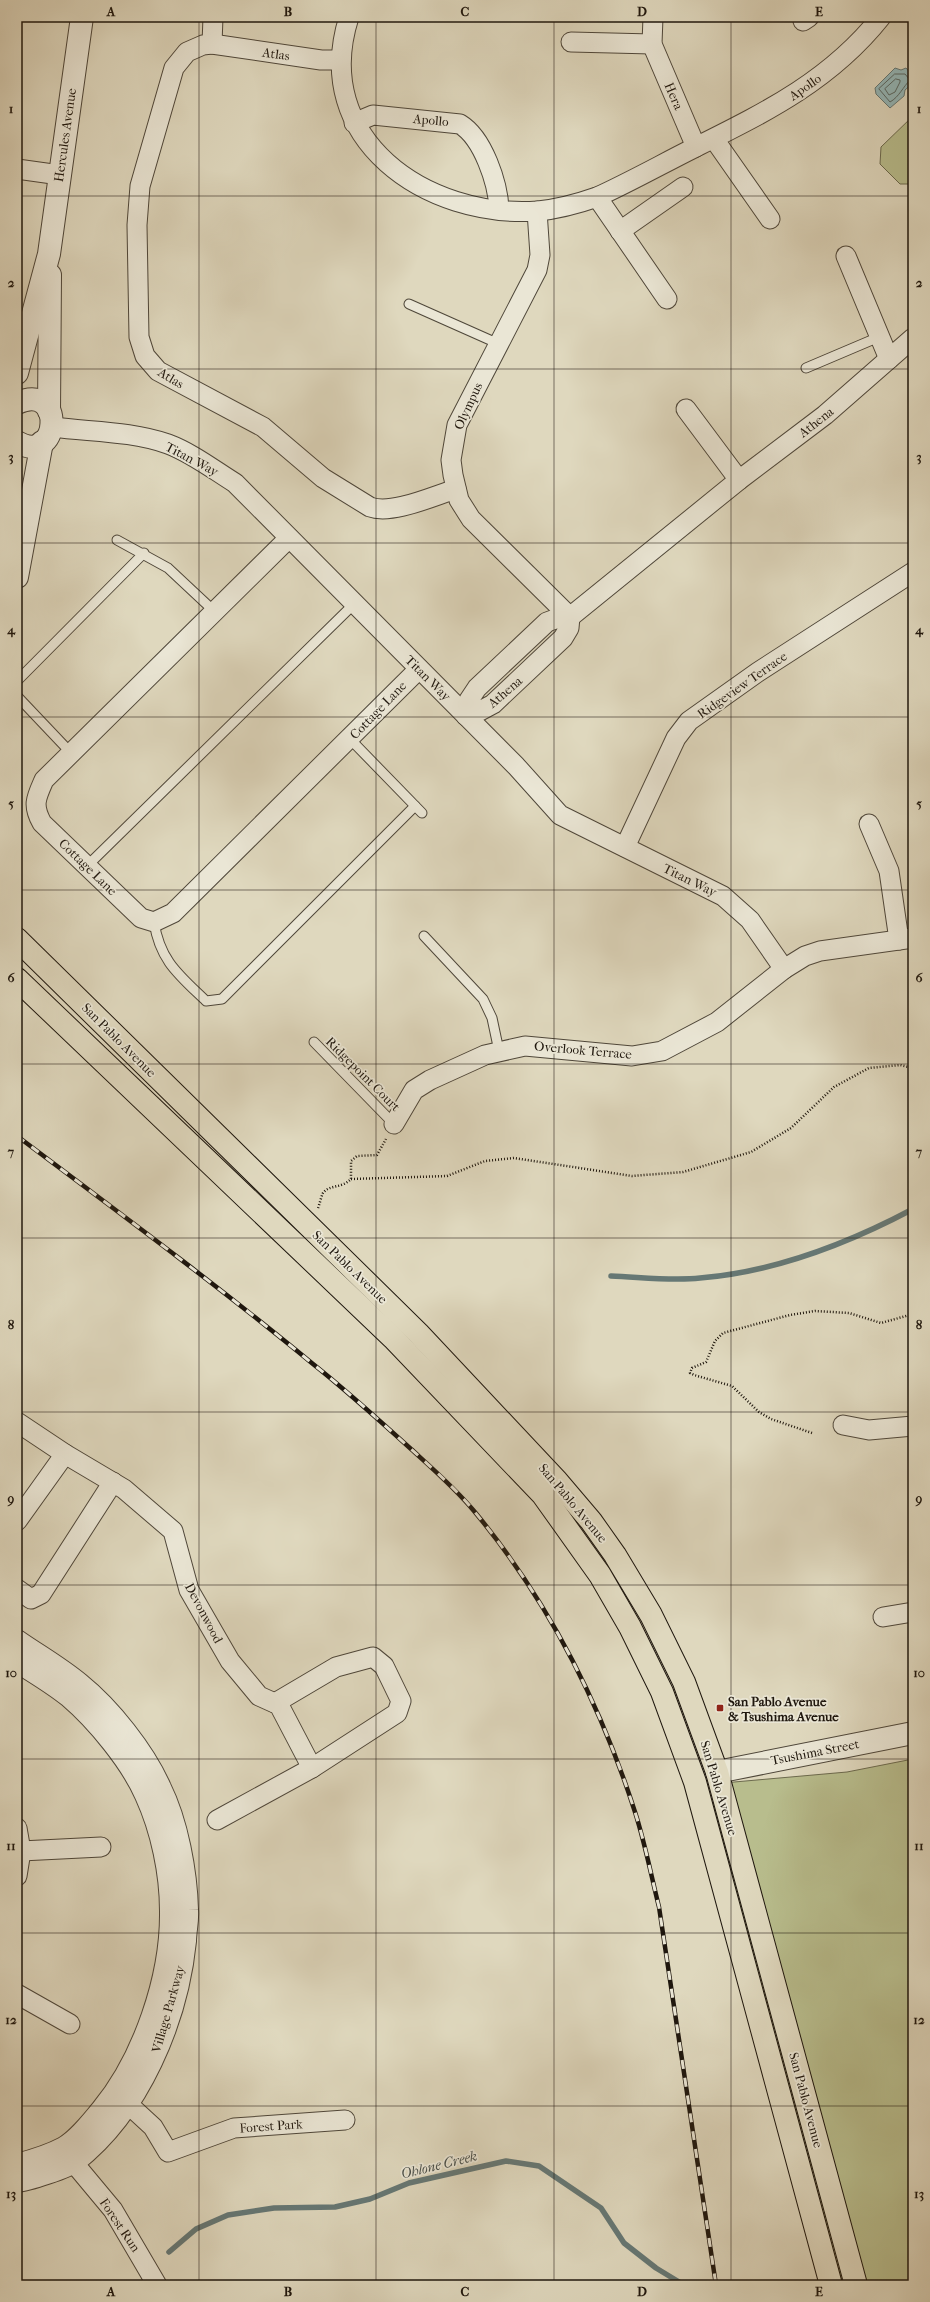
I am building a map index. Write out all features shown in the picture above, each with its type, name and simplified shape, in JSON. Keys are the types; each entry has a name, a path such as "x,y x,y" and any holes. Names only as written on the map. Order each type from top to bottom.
{"main road":[{"name":"San Pablo Avenue","path":"17,940 418,1333 558,1481 591,1521 651,1615 684,1682 717,1772 856,2285"},
{"name":"San Pablo Avenue","path":"17,979 393,1338 542,1495 600,1575 630,1627 662,1692 695,1782 831,2285"}],"street":[{"name":"Hercules Avenue","path":"17,373 49,254 82,17"},
{"path":"212,44 213,17"},
{"name":"Apollo","path":"349,17 340,60 342,91 354,123 377,153 409,179 452,199 499,209 537,211 568,206 597,197 714,139 776,106 816,80 857,45 881,17"},
{"name":"Hera","path":"653,17 652,44 696,147"},
{"path":"571,42 652,44"},
{"name":"Atlas","path":"340,60 321,60 212,44 203,45 187,52 174,68 140,186 137,225 139,337 145,356 151,365 166,376 263,427 318,474 370,507 376,509 390,509 456,489"},
{"name":"Apollo","path":"354,123 373,115 460,124 467,128 478,142 495,186 499,209"},
{"path":"714,139 770,219"},
{"path":"17,169 60,175"},
{"path":"620,231 683,187"},
{"path":"597,197 667,299"},
{"name":"Olympus","path":"537,211 540,255 537,270 457,425 451,460 456,489 465,510 478,528 570,617"},
{"name":"Hercules Avenue","path":"17,578 48,427 51,317 49,254"},
{"path":"846,256 889,359"},
{"name":"Athena","path":"466,716 493,704 563,638 569,628 570,617 739,480 825,415 913,338"},
{"path":"17,403 24,400 38,401 48,427 26,446 17,442"},
{"path":"686,409 739,480"},
{"name":"Titan Way","path":"48,427 132,435 170,445 235,483 516,766 560,815 723,896 750,920 784,969"},
{"name":"Cottage Lane","path":"289,538 44,780 36,798 36,811 42,823 142,918 154,922 173,913 419,669"},
{"name":"Ridgeview Terrace","path":"625,847 676,738 689,721 758,672 913,572"},
{"path":"869,824 889,871 906,939"},
{"name":"Overlook Terrace","path":"394,1124 414,1090 430,1080 499,1051 525,1046 544,1046 632,1056 662,1050 717,1022 784,969 805,956 820,951 906,939"},
{"name":"Devonwood","path":"17,1422 65,1454 113,1482 173,1531 189,1590 230,1661 259,1696 279,1705 312,1768"},
{"path":"843,1425 869,1430 913,1426"},
{"path":"17,1521 65,1454"},
{"path":"17,1589 31,1599 41,1594 113,1482"},
{"path":"883,1617 913,1612"},
{"name":"Village Parkway","path":"17,1641 79,1684 125,1731 161,1788 181,1849 187,1911 182,1967 153,2059 128,2104 95,2143 17,2181"},
{"path":"217,1820 312,1768 397,1713 401,1701 384,1666 373,1657 336,1668 275,1703"},
{"name":"Village Parkway","path":"17,1661 69,1696 113,1741 146,1794 165,1853 171,1904 166,1964 139,2052 114,2095 83,2132 69,2155 17,2165"},
{"name":"Tsushima Street","path":"717,1772 913,1733"},
{"path":"17,1828 21,1851 17,1876"},
{"path":"21,1851 101,1847"},
{"path":"17,1994 70,2024"},
{"name":"Forest Park","path":"128,2104 153,2127 168,2152 234,2128 345,2120"},
{"name":"Forest Run","path":"69,2155 113,2210 157,2285"}],"lane":[{"path":"409,304 499,344"},
{"path":"806,368 879,337"},
{"path":"117,540 144,553 179,577 215,612"},
{"path":"17,681 144,553"},
{"path":"87,866 354,604"},
{"path":"17,696 72,754"},
{"path":"350,739 422,813"},
{"path":"154,922 157,942 171,967 206,1001 222,999 414,806"},
{"path":"424,936 483,999 492,1018 499,1051"},
{"name":"Ridgepoint Court","path":"314,1042 394,1124"}],"path":[{"path":"305,1222 319,1208 323,1193 329,1187 344,1185 351,1179 447,1176 485,1161 514,1158 632,1176 683,1172 751,1152 791,1128 834,1087 869,1068 900,1065 913,1068"},
{"path":"351,1179 351,1161 357,1156 377,1155 394,1124"},
{"path":"812,1433 771,1419 759,1412 732,1386 694,1375 690,1373 692,1368 706,1362 715,1341 723,1333 743,1326 815,1311 849,1313 881,1323 913,1314"}],"green space":[{"path":"913,116 913,184 900,184 880,164 881,147"},
{"path":"913,1759 913,2285 843,2285 704,1819 723,1783 847,1772"}],"water":[{"path":"895,68 901,70 906,68 913,76 913,83 905,90 904,96 890,108 876,94 875,88"}],"waterway":[{"path":"611,1276 689,1279 728,1275 756,1270 783,1263 836,1245 913,1209"},
{"name":"Ohlone Creek","path":"169,2252 196,2229 228,2215 274,2208 335,2207 370,2199 409,2183 506,2161 539,2166 601,2208 624,2243 656,2268 684,2285"},
{"name":"Ohlone Creek","path":"907,2285 913,2282"}],"railway":[{"path":"17,1136 166,1248 277,1335 363,1406 399,1438 444,1479 474,1511 525,1580 548,1616 588,1692 605,1731 621,1771 645,1847 659,1907 716,2285"}],"place":[{"name":"San Pablo Avenue & Tsushima Avenue","path":"720,1708"}]}
